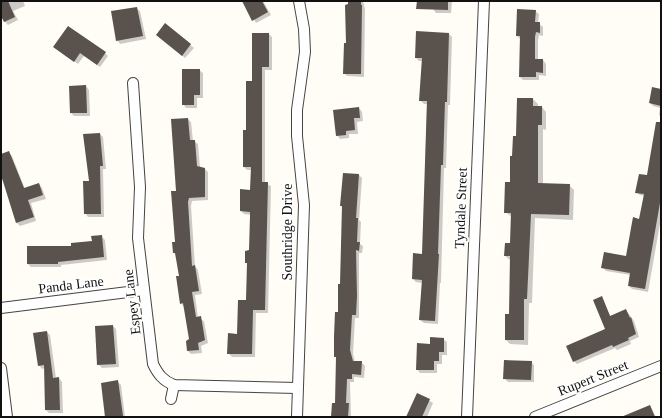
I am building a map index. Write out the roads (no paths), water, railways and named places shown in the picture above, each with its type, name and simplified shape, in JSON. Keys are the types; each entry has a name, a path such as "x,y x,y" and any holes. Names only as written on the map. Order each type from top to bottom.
{"street":[{"name":"Southridge Drive","path":"297,417 304,205 296,136 297,110 305,52 304,29 299,1"},
{"name":"Tyndale Street","path":"467,417 484,1"},
{"name":"Espey Lane","path":"133,83 140,187 138,238 153,364 163,379 174,384"},
{"name":"Panda Lane","path":"1,308 144,290"},
{"name":"Rupert Street","path":"535,417 661,366"},
{"path":"1,368 7,417"},
{"path":"171,399 174,384 297,388"}]}
